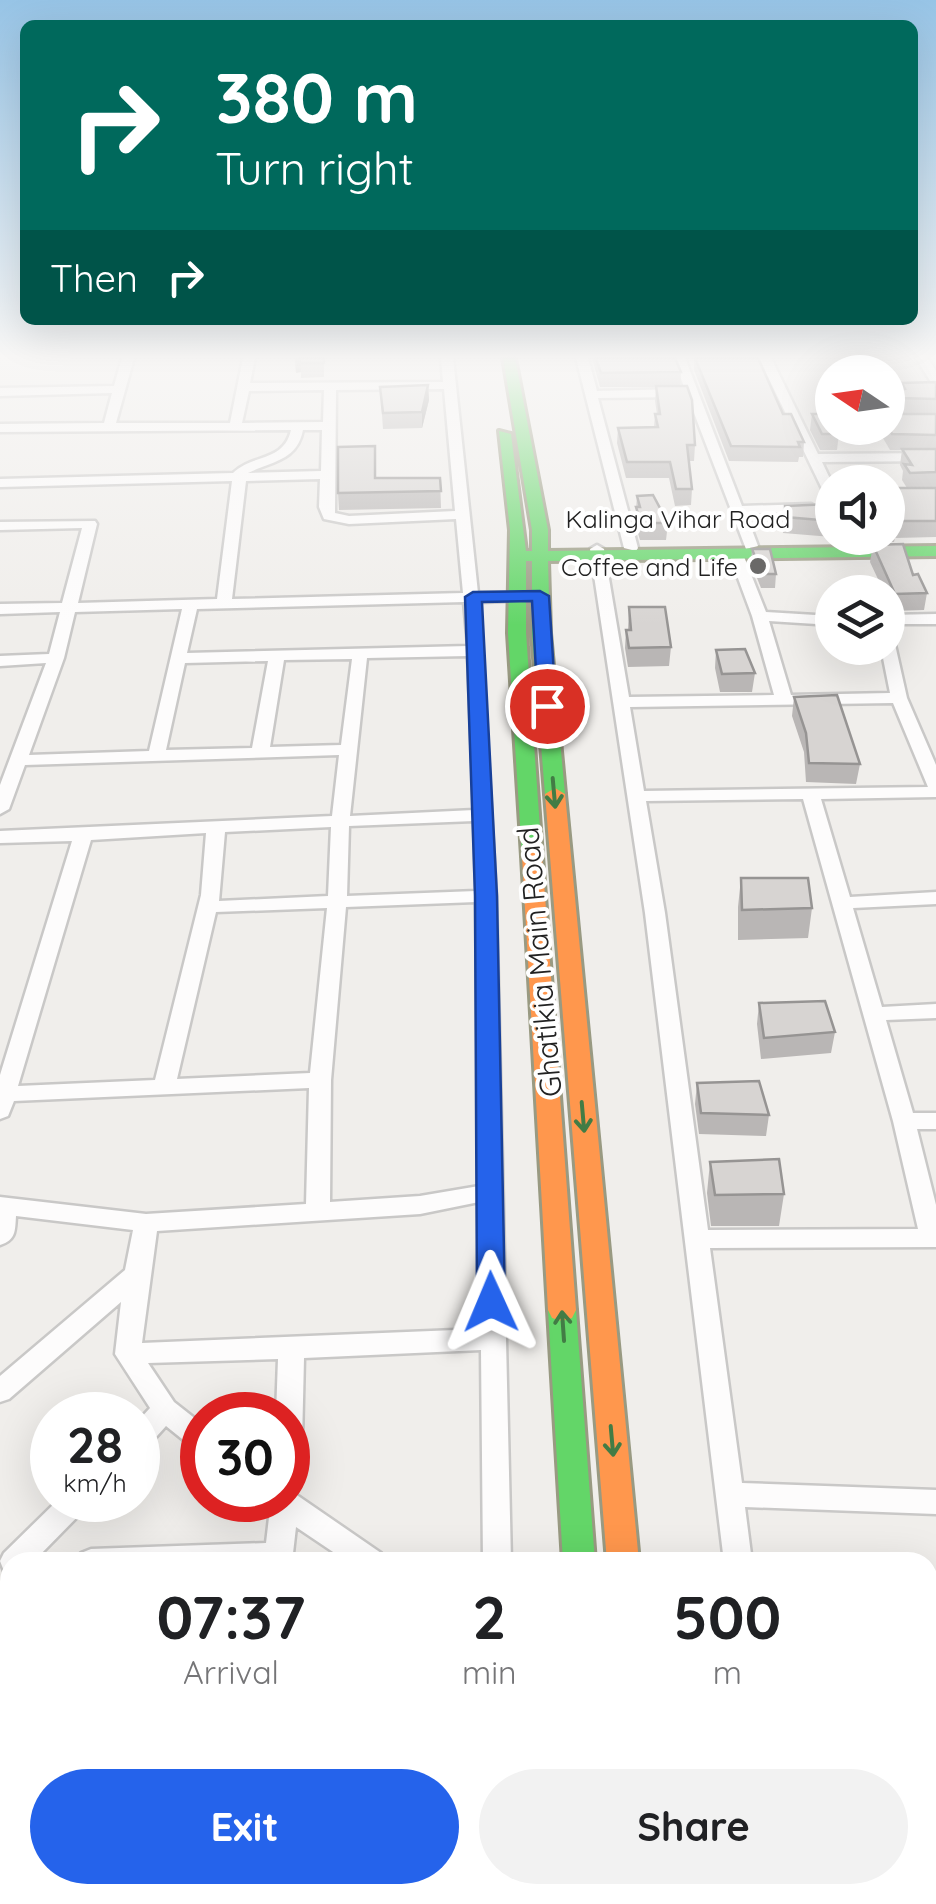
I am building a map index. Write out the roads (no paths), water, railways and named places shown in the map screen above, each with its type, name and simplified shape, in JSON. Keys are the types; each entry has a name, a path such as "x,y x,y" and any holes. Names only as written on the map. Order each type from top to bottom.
{"street":[{"path":"224,604 238,478 243,470 293,447"},
{"path":"328,447 326,507 332,518 464,516"},
{"path":"457,447 473,597 486,896 496,1552"},
{"name":"Ghatikia Main Road","path":"509,447 529,551"},
{"name":"Ghatikia Main Road","path":"518,447 529,551 578,1552"},
{"path":"605,447 632,548"},
{"path":"713,447 738,510 744,550 784,700"},
{"path":"808,447 817,465"},
{"path":"814,458 936,457"},
{"path":"0,483 327,475"},
{"path":"738,510 815,508"},
{"path":"0,526 90,524 56,658 0,810"},
{"name":"Kalinga Vihar Road","path":"597,552 632,548 744,550 815,544"},
{"name":"Kalinga Vihar Road","path":"905,545 936,547"},
{"name":"Kalinga Vihar Road","path":"529,551 936,547"},
{"path":"597,552 655,912 737,1552"},
{"path":"0,609 529,596"},
{"name":"Ghatikia Main Road","path":"529,596 622,1552"},
{"path":"156,756 190,605"},
{"path":"760,616 815,619"},
{"path":"905,620 936,619"},
{"path":"180,658 476,651"},
{"path":"318,1210 320,1080 338,901 340,821 360,654"},
{"path":"260,753 277,656"},
{"path":"0,661 56,658"},
{"path":"636,796 936,788 899,698 892,665"},
{"path":"620,702 899,698"},
{"path":"18,760 351,750"},
{"path":"697,1240 934,1238 810,792"},
{"path":"0,837 481,815"},
{"path":"164,1087 208,907 216,828"},
{"path":"84,834 3,1103 164,1087 320,1080"},
{"path":"208,907 486,896"},
{"path":"842,902 936,898"},
{"path":"874,1014 936,1011"},
{"path":"904,1121 936,1122"},
{"path":"0,1236 4,1234 2,1207 146,1223 420,1205 490,1192"},
{"path":"146,1223 128,1354 165,1410 180,1422"},
{"path":"0,1391 137,1274"},
{"path":"128,1354 492,1339"},
{"path":"290,1392 291,1348"},
{"path":"160,1415 165,1410"},
{"path":"729,1494 936,1502"},
{"path":"310,1520 357,1552"},
{"path":"24,1552 54,1522"},
{"path":"279,1552 282,1522"}],"place":[{"name":"Coffee and Life","path":"758,566"}]}
